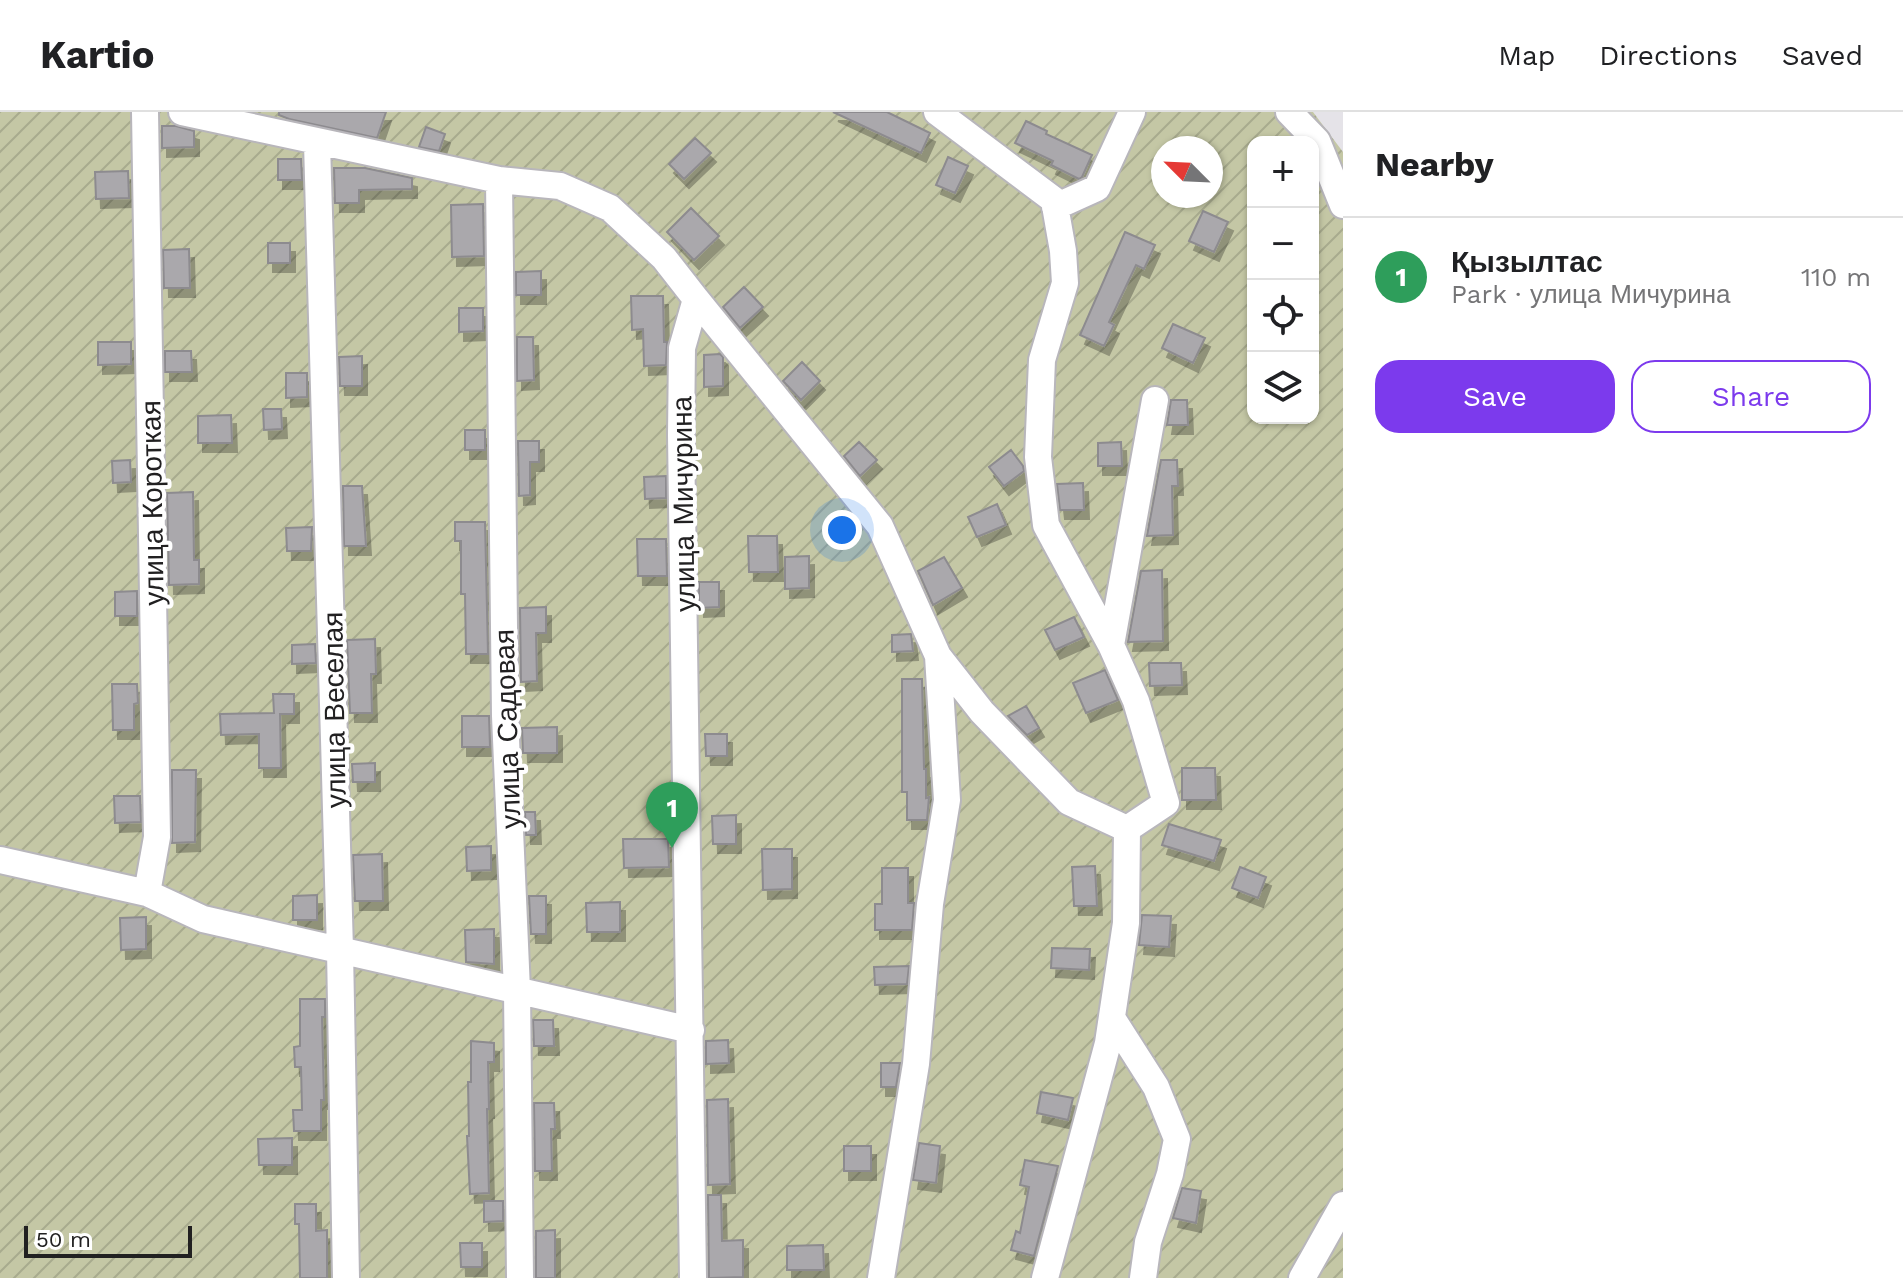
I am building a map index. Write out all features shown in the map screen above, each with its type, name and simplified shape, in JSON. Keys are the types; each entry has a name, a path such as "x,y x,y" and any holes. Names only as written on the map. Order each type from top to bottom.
{"street":[{"name":"улица Короткая","path":"145,112 157,837 147,893"},
{"path":"182,112 499,180 560,186 610,208 664,258 880,526 938,656 982,712 1069,802 1127,829"},
{"path":"937,112 1054,200 1065,283 1042,360 1038,457 1046,525 1111,645 1136,701 1166,803 1127,829"},
{"path":"1055,207 1097,188 1132,112"},
{"path":"1289,112 1317,141 1343,205"},
{"name":"улица Веселая","path":"317,143 346,1278"},
{"name":"улица Садовая","path":"499,180 505,716 517,990 520,1278"},
{"name":"улица Мичурина","path":"693,1278 681,435 682,348 696,299"},
{"path":"1111,645 1155,400"},
{"path":"881,1278 916,1064 930,904 947,800 938,656"},
{"path":"1045,1278 1108,1043 1126,923 1127,829"},
{"path":"0,860 147,893 203,919 691,1030"},
{"path":"1112,1018 1156,1087 1177,1139 1170,1174 1148,1242 1143,1278"},
{"path":"1302,1278 1343,1205"}],"green space":[{"path":"0,112 1313,112 1343,152 1343,1278 0,1278"}],"building":[{"path":"279,112 386,112 377,138 289,119 279,115"},
{"path":"833,112 887,112 930,133 921,153"},
{"path":"1026,121 1092,155 1082,177 1079,179 1051,165 1053,161 1015,143"},
{"path":"162,126 194,131 194,147 162,148"},
{"path":"426,127 445,134 439,151 419,147"},
{"path":"695,138 711,153 684,179 669,164"},
{"path":"948,157 968,166 955,193 936,185"},
{"path":"278,159 301,159 302,180 278,180"},
{"path":"334,168 365,168 412,178 412,189 359,190 359,203 335,203"},
{"path":"128,171 129,198 96,199 95,172"},
{"path":"483,204 484,256 452,257 451,205"},
{"path":"691,208 719,236 694,260 667,232"},
{"path":"1203,211 1228,222 1214,252 1189,241"},
{"path":"1125,232 1155,245 1144,269 1136,265 1109,322 1114,325 1104,346 1080,335"},
{"path":"268,243 290,243 290,263 268,263"},
{"path":"189,249 190,288 164,288 163,250"},
{"path":"541,271 541,295 516,295 516,272"},
{"path":"744,287 763,307 740,328 723,307"},
{"path":"631,296 663,296 666,365 644,366 643,329 632,330"},
{"path":"459,308 483,308 483,331 459,332"},
{"path":"1173,324 1205,338 1193,363 1162,348"},
{"path":"517,337 533,337 534,380 517,381"},
{"path":"98,342 131,342 131,364 98,365"},
{"path":"165,351 191,351 192,372 165,372"},
{"path":"720,354 723,357 723,386 704,387 704,355"},
{"path":"362,356 362,386 340,386 339,357"},
{"path":"802,362 820,381 801,400 783,381"},
{"path":"286,373 307,373 307,397 286,398"},
{"path":"1171,400 1187,400 1188,425 1167,425"},
{"path":"263,409 281,409 282,429 264,430"},
{"path":"231,415 232,443 198,443 198,416"},
{"path":"465,430 485,430 485,450 465,450"},
{"path":"518,441 539,441 539,462 530,462 530,495 519,496"},
{"path":"859,442 877,460 860,476 844,456"},
{"path":"1121,442 1122,466 1098,466 1098,443"},
{"path":"1011,450 1024,471 1004,486 989,467"},
{"path":"130,460 131,482 113,483 112,461"},
{"path":"1161,460 1177,460 1178,486 1172,486 1173,535 1147,536"},
{"path":"666,476 666,498 645,499 644,477"},
{"path":"1083,483 1084,510 1060,510 1057,484"},
{"path":"343,486 362,486 366,546 344,546"},
{"path":"193,492 194,560 199,560 199,584 169,585 167,493"},
{"path":"997,504 1006,525 977,537 968,517"},
{"path":"455,522 485,522 488,654 466,654 461,541 455,541"},
{"path":"312,527 311,551 287,551 286,528"},
{"path":"748,536 777,536 778,572 749,572"},
{"path":"637,539 666,539 667,576 638,576"},
{"path":"809,556 809,588 785,589 785,557"},
{"path":"944,557 962,588 933,605 918,571"},
{"path":"1162,570 1163,641 1128,642 1141,571"},
{"path":"699,582 719,582 719,607 699,608"},
{"path":"137,591 137,616 115,616 115,592"},
{"path":"546,607 546,633 536,633 537,681 521,682 520,608"},
{"path":"1074,617 1084,637 1055,650 1045,630"},
{"path":"911,634 913,651 892,652 892,635"},
{"path":"375,639 376,674 371,674 372,713 350,713 347,640"},
{"path":"315,644 316,663 292,664 292,645"},
{"path":"1149,663 1181,663 1182,685 1150,686"},
{"path":"1105,670 1118,700 1086,713 1073,683"},
{"path":"902,679 922,679 924,769 926,798 929,797 927,820 907,820 907,792 902,792"},
{"path":"112,684 137,684 134,730 113,730"},
{"path":"273,694 294,694 294,714 280,714 281,768 259,768 259,734 221,735 220,714 274,713"},
{"path":"1026,706 1039,728 1027,735 1008,716"},
{"path":"462,716 489,716 490,747 462,747"},
{"path":"557,727 557,753 523,753 522,728"},
{"path":"705,734 727,734 727,756 706,756"},
{"path":"375,763 375,782 353,782 352,764"},
{"path":"1182,768 1215,768 1216,800 1182,800"},
{"path":"172,770 196,770 195,842 172,843"},
{"path":"114,796 140,796 141,822 115,823"},
{"path":"525,812 535,812 536,835 526,835"},
{"path":"736,815 736,844 713,844 712,816"},
{"path":"1169,824 1221,840 1214,861 1162,845"},
{"path":"623,839 668,839 669,867 624,868"},
{"path":"491,846 491,870 467,871 466,847"},
{"path":"762,849 792,849 792,889 763,890"},
{"path":"382,854 383,901 355,901 353,855"},
{"path":"1095,866 1097,906 1074,906 1072,867"},
{"path":"1240,867 1266,877 1258,898 1232,888"},
{"path":"882,868 908,868 908,903 914,903 912,930 875,930 875,904 882,904"},
{"path":"317,895 317,920 293,920 293,896"},
{"path":"529,896 546,896 546,934 531,934"},
{"path":"620,902 620,932 587,932 586,903"},
{"path":"1142,915 1171,916 1169,947 1139,945"},
{"path":"146,917 146,949 121,950 120,918"},
{"path":"494,929 494,964 466,962 465,930"},
{"path":"1052,948 1090,949 1089,970 1051,968"},
{"path":"909,966 907,984 875,985 874,967"},
{"path":"300,999 325,999 325,1017 322,1017 324,1100 321,1100 321,1131 294,1131 293,1110 302,1110 301,1067 295,1067 294,1047 300,1046"},
{"path":"533,1020 553,1020 554,1046 534,1046"},
{"path":"728,1040 729,1063 706,1064 706,1041"},
{"path":"471,1041 494,1043 494,1062 488,1062 489,1193 470,1194 467,1136"},
{"path":"881,1063 900,1063 896,1087 881,1087"},
{"path":"1041,1092 1073,1098 1068,1120 1037,1113"},
{"path":"728,1099 730,1184 708,1185 707,1100"},
{"path":"534,1103 554,1103 552,1171 535,1171"},
{"path":"292,1138 292,1165 259,1165 258,1139"},
{"path":"919,1143 940,1146 936,1183 913,1180"},
{"path":"844,1146 871,1146 871,1171 844,1171"},
{"path":"1025,1160 1058,1166 1034,1256 1011,1250 1016,1231 1020,1233 1029,1187 1020,1185"},
{"path":"1182,1188 1201,1191 1196,1223 1173,1218"},
{"path":"708,1195 721,1195 722,1241 743,1240 743,1277 709,1278"},
{"path":"484,1201 503,1201 503,1221 484,1222"},
{"path":"295,1204 316,1204 316,1231 327,1230 327,1278 300,1278 299,1224 295,1224"},
{"path":"555,1230 555,1278 536,1278 536,1231"},
{"path":"460,1243 482,1243 482,1267 461,1267"},
{"path":"823,1245 824,1270 787,1270 787,1246"}],"place":[{"name":"Қызылтас","path":"672,848"}]}
